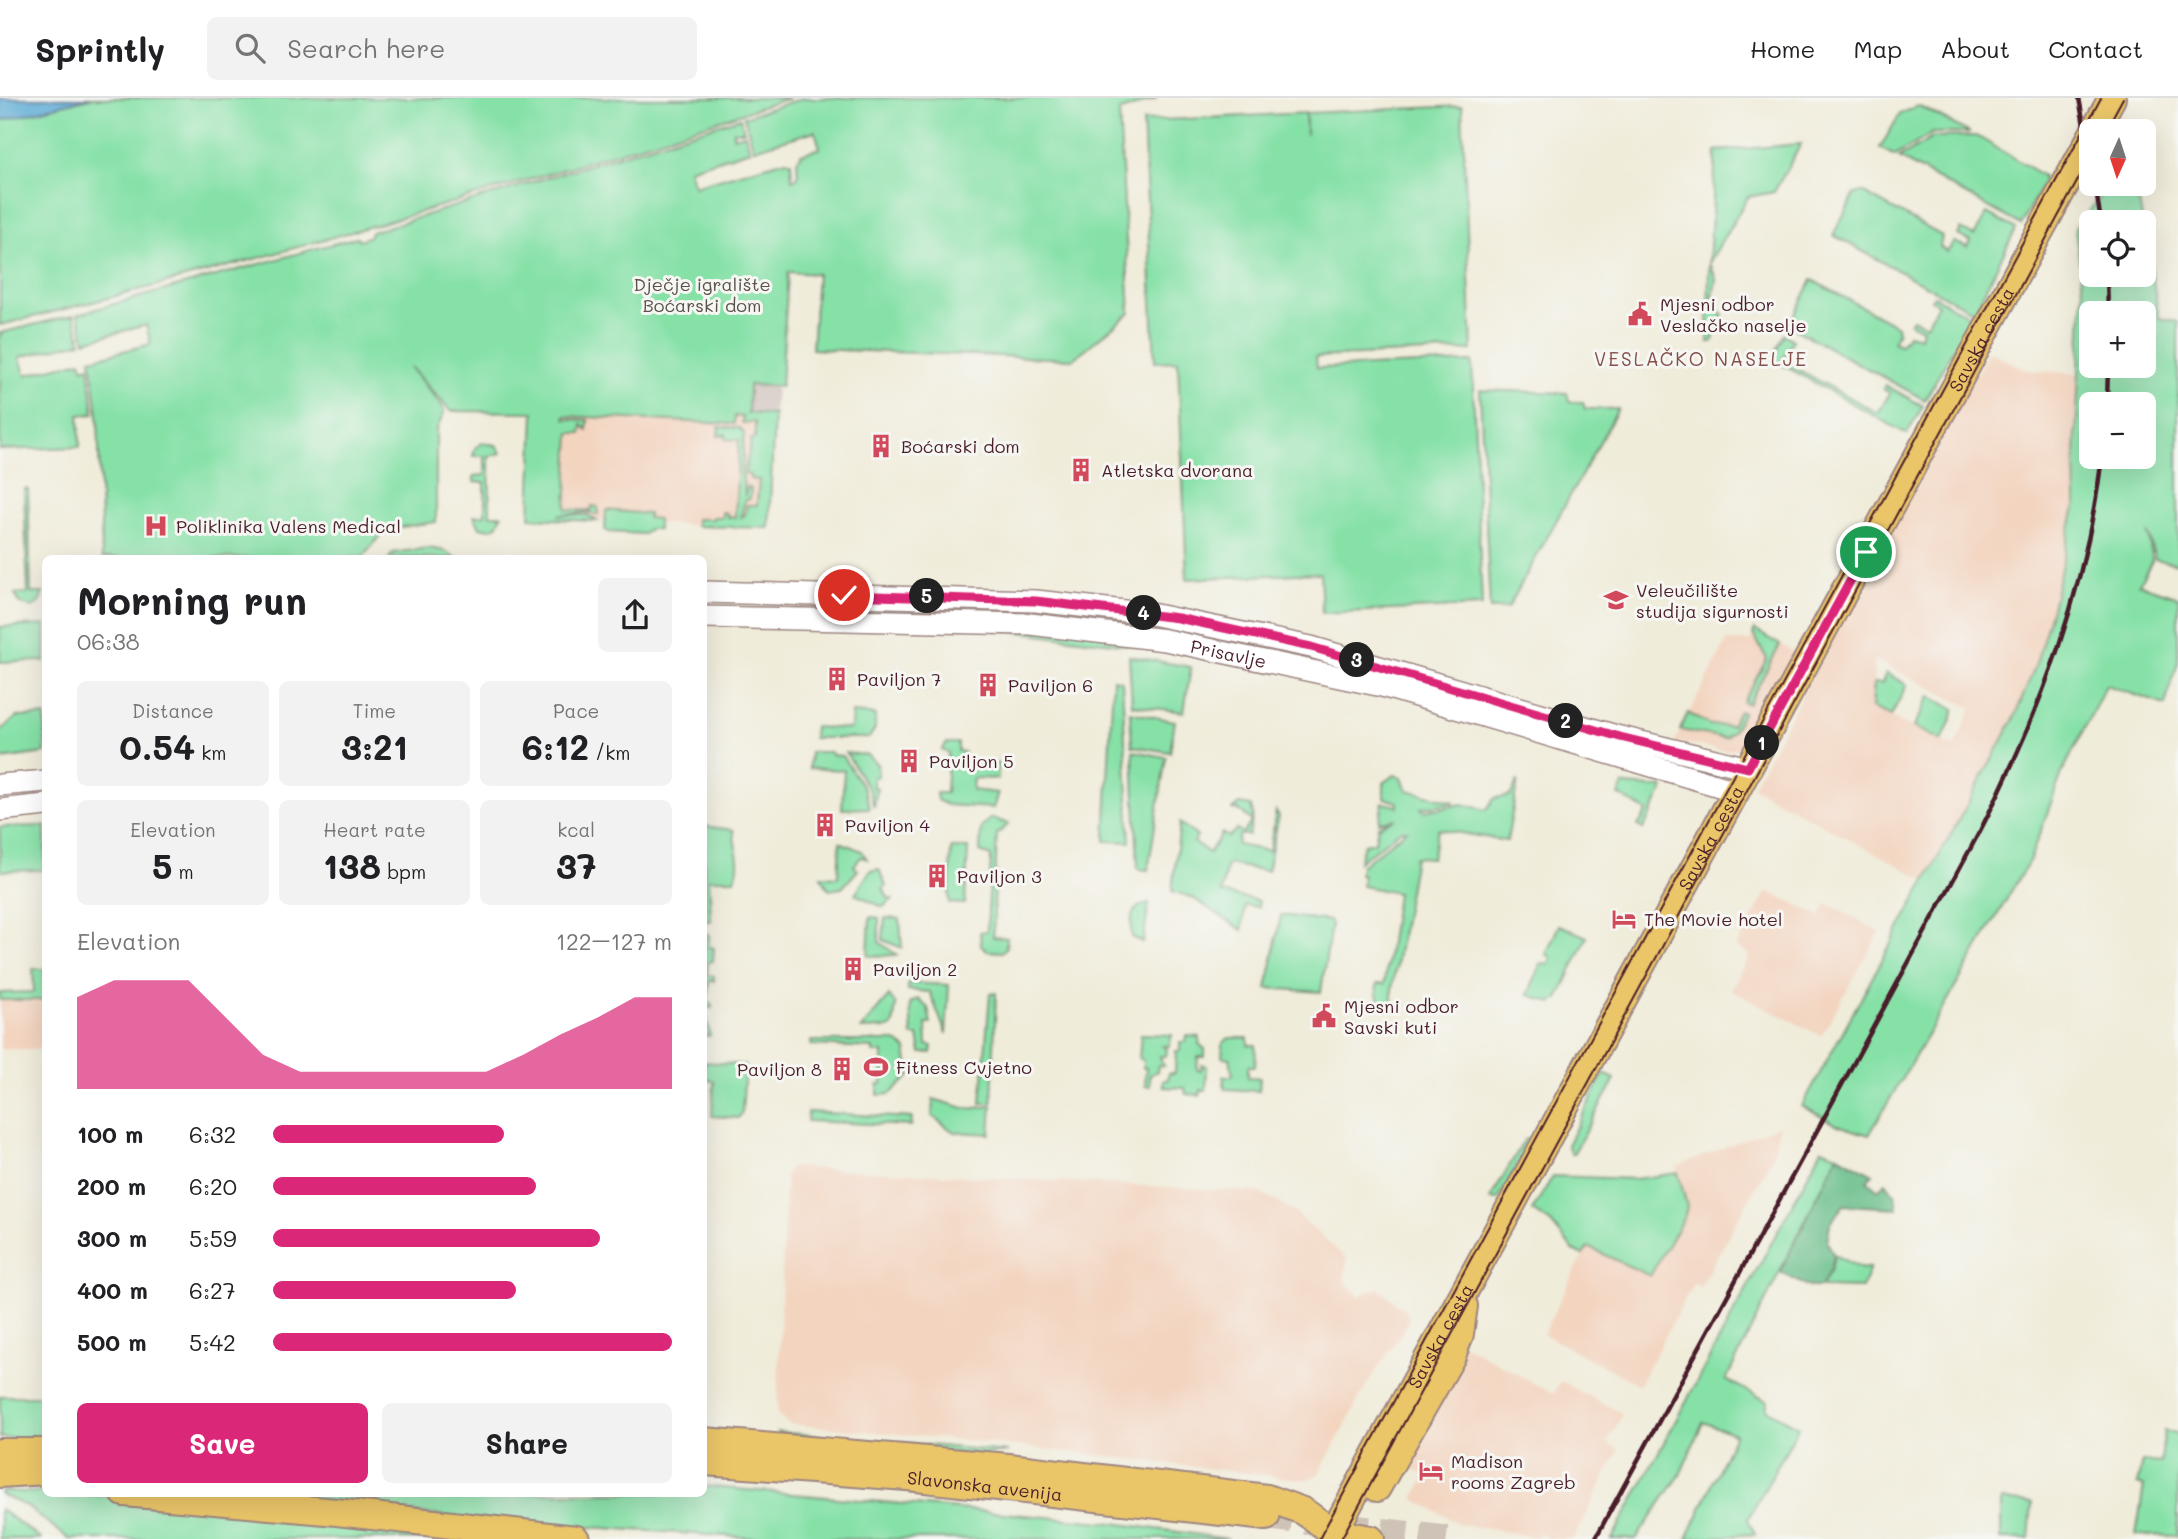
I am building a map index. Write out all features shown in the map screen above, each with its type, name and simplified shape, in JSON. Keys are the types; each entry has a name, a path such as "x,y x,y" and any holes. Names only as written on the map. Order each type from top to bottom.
{"main road":[{"path":"2101,119 2112,98"},
{"name":"Savska cesta","path":"1331,1536 2079,158"},
{"path":"707,1441 1009,1466 1235,1494 1292,1506 1331,1536 1371,1539"},
{"name":"Slavonska avenija","path":"707,1462 907,1477 1266,1525 707,1479"},
{"path":"0,1474 42,1471"},
{"path":"0,1485 42,1486"},
{"path":"169,1497 337,1512 576,1539"}],"street":[{"name":"Prisavlje","path":"707,592 1022,600 1151,614 1311,647 1620,737 1742,780"},
{"name":"Prisavlje","path":"707,617 1017,624 1165,640 1382,686 1742,780"},
{"path":"0,785 42,781"},
{"path":"0,810 42,805"}],"shaded area":[{"path":"1989,351 2025,370 2079,374 2076,503 2052,608 2035,667 2013,721 1927,881 1752,787","holes":["1875,660 1972,708 1954,747 1872,708"]},
{"path":"536,376 748,413 774,415 769,528 530,518"},
{"path":"749,385 776,386 774,415 747,413"},
{"path":"1755,630 1795,653 1750,737 1743,746 1725,751 1674,742 1727,641 1750,641"},
{"path":"1767,891 1821,916 1827,903 1880,932 1821,1036 1731,990 1750,955 1736,947"},
{"path":"0,1000 42,1000 42,1049 0,1049"},
{"path":"1780,1125 1772,1158 1700,1287 1693,1284 1639,1385 1543,1334 1587,1247 1650,1276 1685,1215 1687,1206 1676,1167"},
{"path":"792,1167 1259,1192 1292,1210 1347,1259 1344,1281 1359,1296 1378,1288 1407,1312 1409,1322 1366,1386 1319,1474 1306,1480 1001,1444 789,1424 777,1414 786,1173"},
{"path":"1462,1343 1553,1394 1561,1381 1623,1414 1607,1443 1619,1450 1573,1539 1550,1539 1539,1533 1536,1537 1459,1524 1414,1499 1426,1476 1398,1462"}],"green space":[{"path":"89,98 789,98 397,219 0,325 0,121"},
{"name":"Dječje igralište Boćarski dom","path":"803,98 1157,98 1119,112 1130,313 1073,359 812,349 817,274 788,272 781,386 749,385 748,413 774,415 769,528 696,526 696,519 722,517 722,512 727,513 727,517 735,517 739,440 726,439 726,434 718,436 719,427 739,428 744,433 742,472 745,496 747,487 751,489 750,499 745,500 741,517 745,515 747,505 757,505 759,480 750,479 750,475 745,474 751,439 755,439 755,422 742,423 743,417 735,416 734,424 565,416 565,419 588,420 587,430 582,425 581,433 570,433 566,509 591,511 592,506 598,507 598,515 588,512 558,515 588,515 597,521 530,518 534,412 451,411 410,367 443,407 444,413 436,431 436,522 395,528 382,534 364,555 102,555 98,415 91,359 151,344 146,325 85,341 78,314 357,237 360,240 370,236 371,232 740,118 744,131 734,131 733,137 745,134 750,150 689,169 694,186 786,160 791,162 792,180 798,177 797,161 801,154 820,148 815,131 754,149 744,117"},
{"path":"1462,106 1472,350 1316,357 1317,368 1472,362 1482,606 1322,613 1320,573 1187,579 1178,361 1155,362 1143,121 1305,113 1306,135 1306,113"},
{"path":"1918,106 1970,133 1933,133 1895,156 1880,148 1900,114"},
{"path":"1977,136 2043,176 2043,183 2021,225 1899,158 1934,137"},
{"path":"1801,144 1774,192 1748,197 1709,263 1716,151"},
{"path":"1862,192 1942,236 1940,247 1947,252 1954,242 1967,247 1970,241 1958,235 1961,229 1974,236 1987,213 2016,229 1974,312 1833,235 1855,194"},
{"path":"2101,196 2138,196 2140,210 2090,210"},
{"path":"2079,223 2079,258 2075,228"},
{"path":"1709,263 1716,278 1712,304 1723,315 1712,342 1708,342"},
{"path":"1812,280 1897,326 1898,332 1893,342 1900,345 1908,334 1920,337 1922,329 1910,323 1913,319 1926,325 1938,304 1931,300 1934,296 1971,317 1925,400 1789,326"},
{"path":"2154,287 2159,318 2178,322 2178,564 2155,559 2148,532 2152,561 2139,584 2178,597 2178,662 2165,705 2106,685 2062,773 2030,859 1869,1135 1835,1124 1802,1106 2013,721 2035,667 2052,608 2076,503 2079,372 2079,378 2156,378 2156,301 2082,301 2083,289"},
{"path":"74,315 81,342 20,357 25,375 81,361 83,368 89,366 94,414 79,415 80,447 0,450 0,333"},
{"path":"1784,334 1793,340 1782,361 1878,413 1890,393 1883,389 1885,385 1923,406 1907,434 1772,359"},
{"path":"1480,390 1567,393 1569,402 1583,402 1585,409 1618,409 1508,608 1490,609"},
{"path":"482,443 496,445 501,453 489,456 490,515 502,515 497,526 489,529 480,527 474,516 485,515 485,483 474,482 474,476 485,475 485,456 473,456 475,448"},
{"path":"24,489 28,489 31,593 42,593 39,603 32,607 20,604 15,594 28,593"},
{"path":"606,510 648,514 648,518 658,519 658,529 649,529 644,534 608,532 605,530"},
{"path":"428,548 451,555 391,555"},
{"path":"843,607 954,610 986,607 1107,616 1332,661 1697,765 1622,748 1363,673 843,611"},
{"path":"42,625 42,661 0,662 0,627"},
{"path":"1755,630 1780,645 1748,704 1743,702 1767,659 1753,634"},
{"path":"1129,656 1191,667 1184,712 1132,705"},
{"path":"1886,673 1907,685 1891,716 1872,708 1874,683 1882,683"},
{"path":"1113,679 1122,681 1130,842 1105,841"},
{"path":"1930,696 1955,710 1942,741 1914,727"},
{"path":"1739,711 1743,713 1733,731 1725,738 1680,730 1688,713 1710,725 1731,726"},
{"path":"1130,712 1175,721 1170,752 1132,746"},
{"path":"852,713 875,715 875,729 869,738 813,738 814,727 851,729"},
{"path":"42,716 42,753 0,759 0,731 17,717"},
{"path":"947,743 958,743 958,751 964,752 964,762 998,764 998,779 973,778 972,790 998,793 993,808 947,805 937,800 936,793 946,793 948,753 942,750"},
{"path":"1133,751 1166,757 1148,870 1138,869"},
{"path":"810,752 831,752 831,755 842,756 863,787 870,808 842,809 844,770 809,768"},
{"path":"846,753 867,755 877,764 878,776 873,777 873,787 877,788 874,807 869,790"},
{"path":"1395,775 1402,778 1407,790 1455,802 1421,808 1424,811 1463,804 1486,810 1495,798 1510,796 1518,780 1507,841 1438,829 1432,858 1415,857 1392,988 1392,1010 1379,1000 1377,984 1384,984 1397,893 1362,886 1363,875 1360,874 1361,866 1407,830 1401,830 1359,862 1364,844 1375,842 1378,826 1396,819 1379,822 1383,803 1398,806 1398,802 1384,798 1384,782"},
{"path":"1623,785 1664,788 1643,829 1638,826 1647,811 1619,795"},
{"path":"1240,804 1251,806 1252,821 1237,809 1232,810"},
{"path":"1276,811 1279,816 1267,871 1227,864 1221,893 1259,901 1258,907 1245,905 1242,930 1191,897 1172,891 1180,823 1197,836 1194,842 1209,853 1222,833 1228,837 1237,829 1243,833 1252,821 1249,835 1239,835 1237,845 1269,851"},
{"path":"991,818 1009,824 997,834 993,937 1007,938 1006,948 1002,952 987,951 981,945 980,932 987,931 991,856 980,852 981,827"},
{"path":"42,826 42,870 0,871 0,827"},
{"path":"707,826 734,830 738,861 734,879 709,879 711,921 707,921"},
{"path":"840,842 862,851 867,859 861,857 854,866 858,870 842,888 829,890 821,876 838,877"},
{"path":"951,848 968,848 965,904 949,903"},
{"path":"879,869 886,886 883,888 888,898 893,899 883,907 855,894 870,871"},
{"path":"1149,903 1143,943 1132,937 1131,920 1138,907"},
{"path":"1281,915 1329,921 1331,924 1321,992 1267,988"},
{"path":"870,917 879,918 879,942 897,955 868,956"},
{"path":"885,918 900,919 902,948 883,940"},
{"path":"1559,925 1587,937 1558,999 1552,1003 1528,995 1541,963 1548,965 1551,957 1546,954"},
{"path":"709,934 709,947 714,948 713,961 708,962 707,975"},
{"path":"33,969 42,969 42,1000 0,1000 0,993 34,992"},
{"path":"707,975 714,976 714,981 709,981 708,1003 712,1004 712,1008 707,1008"},
{"path":"908,983 949,985 946,1034 930,992 908,990"},
{"path":"996,993 992,1103 981,1103 990,994"},
{"path":"889,996 896,1005 893,1025 889,1028 861,1029"},
{"path":"918,999 928,1008 931,1024 926,1024 927,1045 932,1046 931,1053 921,1053 918,1036 912,1036 910,1003"},
{"path":"1141,1034 1172,1035 1169,1046 1163,1046 1167,1049 1166,1056 1160,1056 1163,1066 1158,1065 1157,1071 1150,1075 1150,1086 1145,1086 1146,1068 1143,1068 1143,1060 1139,1059"},
{"path":"1186,1036 1200,1037 1199,1044 1205,1049 1205,1057 1198,1057 1197,1070 1201,1070 1202,1065 1207,1066 1206,1090 1201,1090 1200,1095 1186,1094 1185,1088 1163,1087 1163,1080 1168,1080 1169,1073 1175,1073 1176,1051 1180,1051 1180,1042 1185,1042"},
{"path":"1229,1038 1248,1038 1248,1045 1256,1045 1255,1066 1248,1066 1248,1077 1260,1078 1259,1091 1225,1089 1223,1076 1233,1076 1230,1058 1222,1057 1223,1043"},
{"path":"811,1041 895,1041 906,1049 910,1076 890,1094 878,1095 878,1085 882,1084 883,1053 873,1053 873,1048 811,1045"},
{"path":"707,1062 745,1065 742,1113 738,1118 712,1116 714,1081 707,1080"},
{"path":"1604,1074 1615,1079 1571,1154 1567,1145"},
{"path":"933,1099 968,1109 992,1106 990,1134 954,1132 932,1116"},
{"path":"808,1112 912,1118 911,1126 807,1121"},
{"path":"1525,1139 1531,1140 1498,1200 1490,1199"},
{"path":"1822,1149 1838,1155 1726,1380 1768,1401 1766,1409 1799,1427 1748,1519 1755,1534 1687,1539 1735,1434 1703,1422 1680,1475 1636,1539 1612,1539"},
{"path":"1838,1155 1873,1174 1867,1180 1878,1190 1886,1182 1895,1195 1897,1208 1844,1205 1830,1223 1827,1242 1834,1255 1831,1269 1821,1287 1809,1287 1780,1272"},
{"path":"1678,1173 1687,1206 1685,1215 1650,1276 1588,1247 1583,1255 1574,1251 1551,1223 1532,1211 1553,1176 1635,1179"},
{"path":"1834,1255 1862,1269 1870,1267 1862,1288 1821,1287 1831,1269"},
{"path":"0,1396 42,1396 42,1438 0,1438"},
{"path":"2164,1431 2178,1433 2178,1536 2136,1535 2144,1486 2137,1484 2142,1461 2161,1463"},
{"path":"776,1432 1008,1452 981,1455 785,1437"},
{"path":"707,1486 1113,1523 1229,1539 771,1539 468,1519 278,1497 707,1497"},
{"path":"0,1491 42,1493 42,1497 109,1497 481,1539 69,1539 28,1507 0,1494"},
{"path":"2001,1500 2032,1503 2029,1539 2001,1539"},
{"path":"0,1509 41,1539 0,1539"}],"water":[{"path":"0,98 89,98 0,121"}],"tunnel":[{"path":"1266,1517 1450,1539"}],"tram line":[{"path":"1319,1539 2101,98"},
{"path":"2112,119 2123,98"},
{"path":"1341,1539 2079,178"}],"railway":[{"path":"2079,98 2083,119"},
{"path":"2097,196 2099,210"},
{"path":"2107,287 2108,301"},
{"path":"2107,392 2108,378"},
{"path":"1595,1539 2003,785 2041,694 2073,602 2095,506 2100,469"}],"place":[{"name":"Mjesni odbor Veslačko naselje","path":"1640,314"},
{"name":"Boćarski dom","path":"881,446"},
{"name":"Atletska dvorana","path":"1081,470"},
{"name":"Poliklinika Valens Medical","path":"156,526"},
{"name":"Veleučilište studija sigurnosti","path":"1616,600"},
{"name":"Paviljon 7","path":"837,679"},
{"name":"Paviljon 6","path":"988,685"},
{"name":"Paviljon 5","path":"909,761"},
{"name":"Paviljon 4","path":"825,825"},
{"name":"Paviljon 3","path":"937,876"},
{"name":"The Movie hotel","path":"1624,919"},
{"name":"Paviljon 2","path":"853,969"},
{"name":"Mjesni odbor Savski kuti","path":"1324,1016"},
{"name":"Fitness Cvjetno","path":"876,1067"},
{"name":"Paviljon 8","path":"842,1069"},
{"name":"Madison rooms Zagreb","path":"1431,1471"}],"district":[{"name":"VESLAČKO NASELJE","path":"1701,358"}],"route":[{"path":"844,595 1036,601 1178,618 1311,647 1620,737 1748,768 1866,552"}]}
